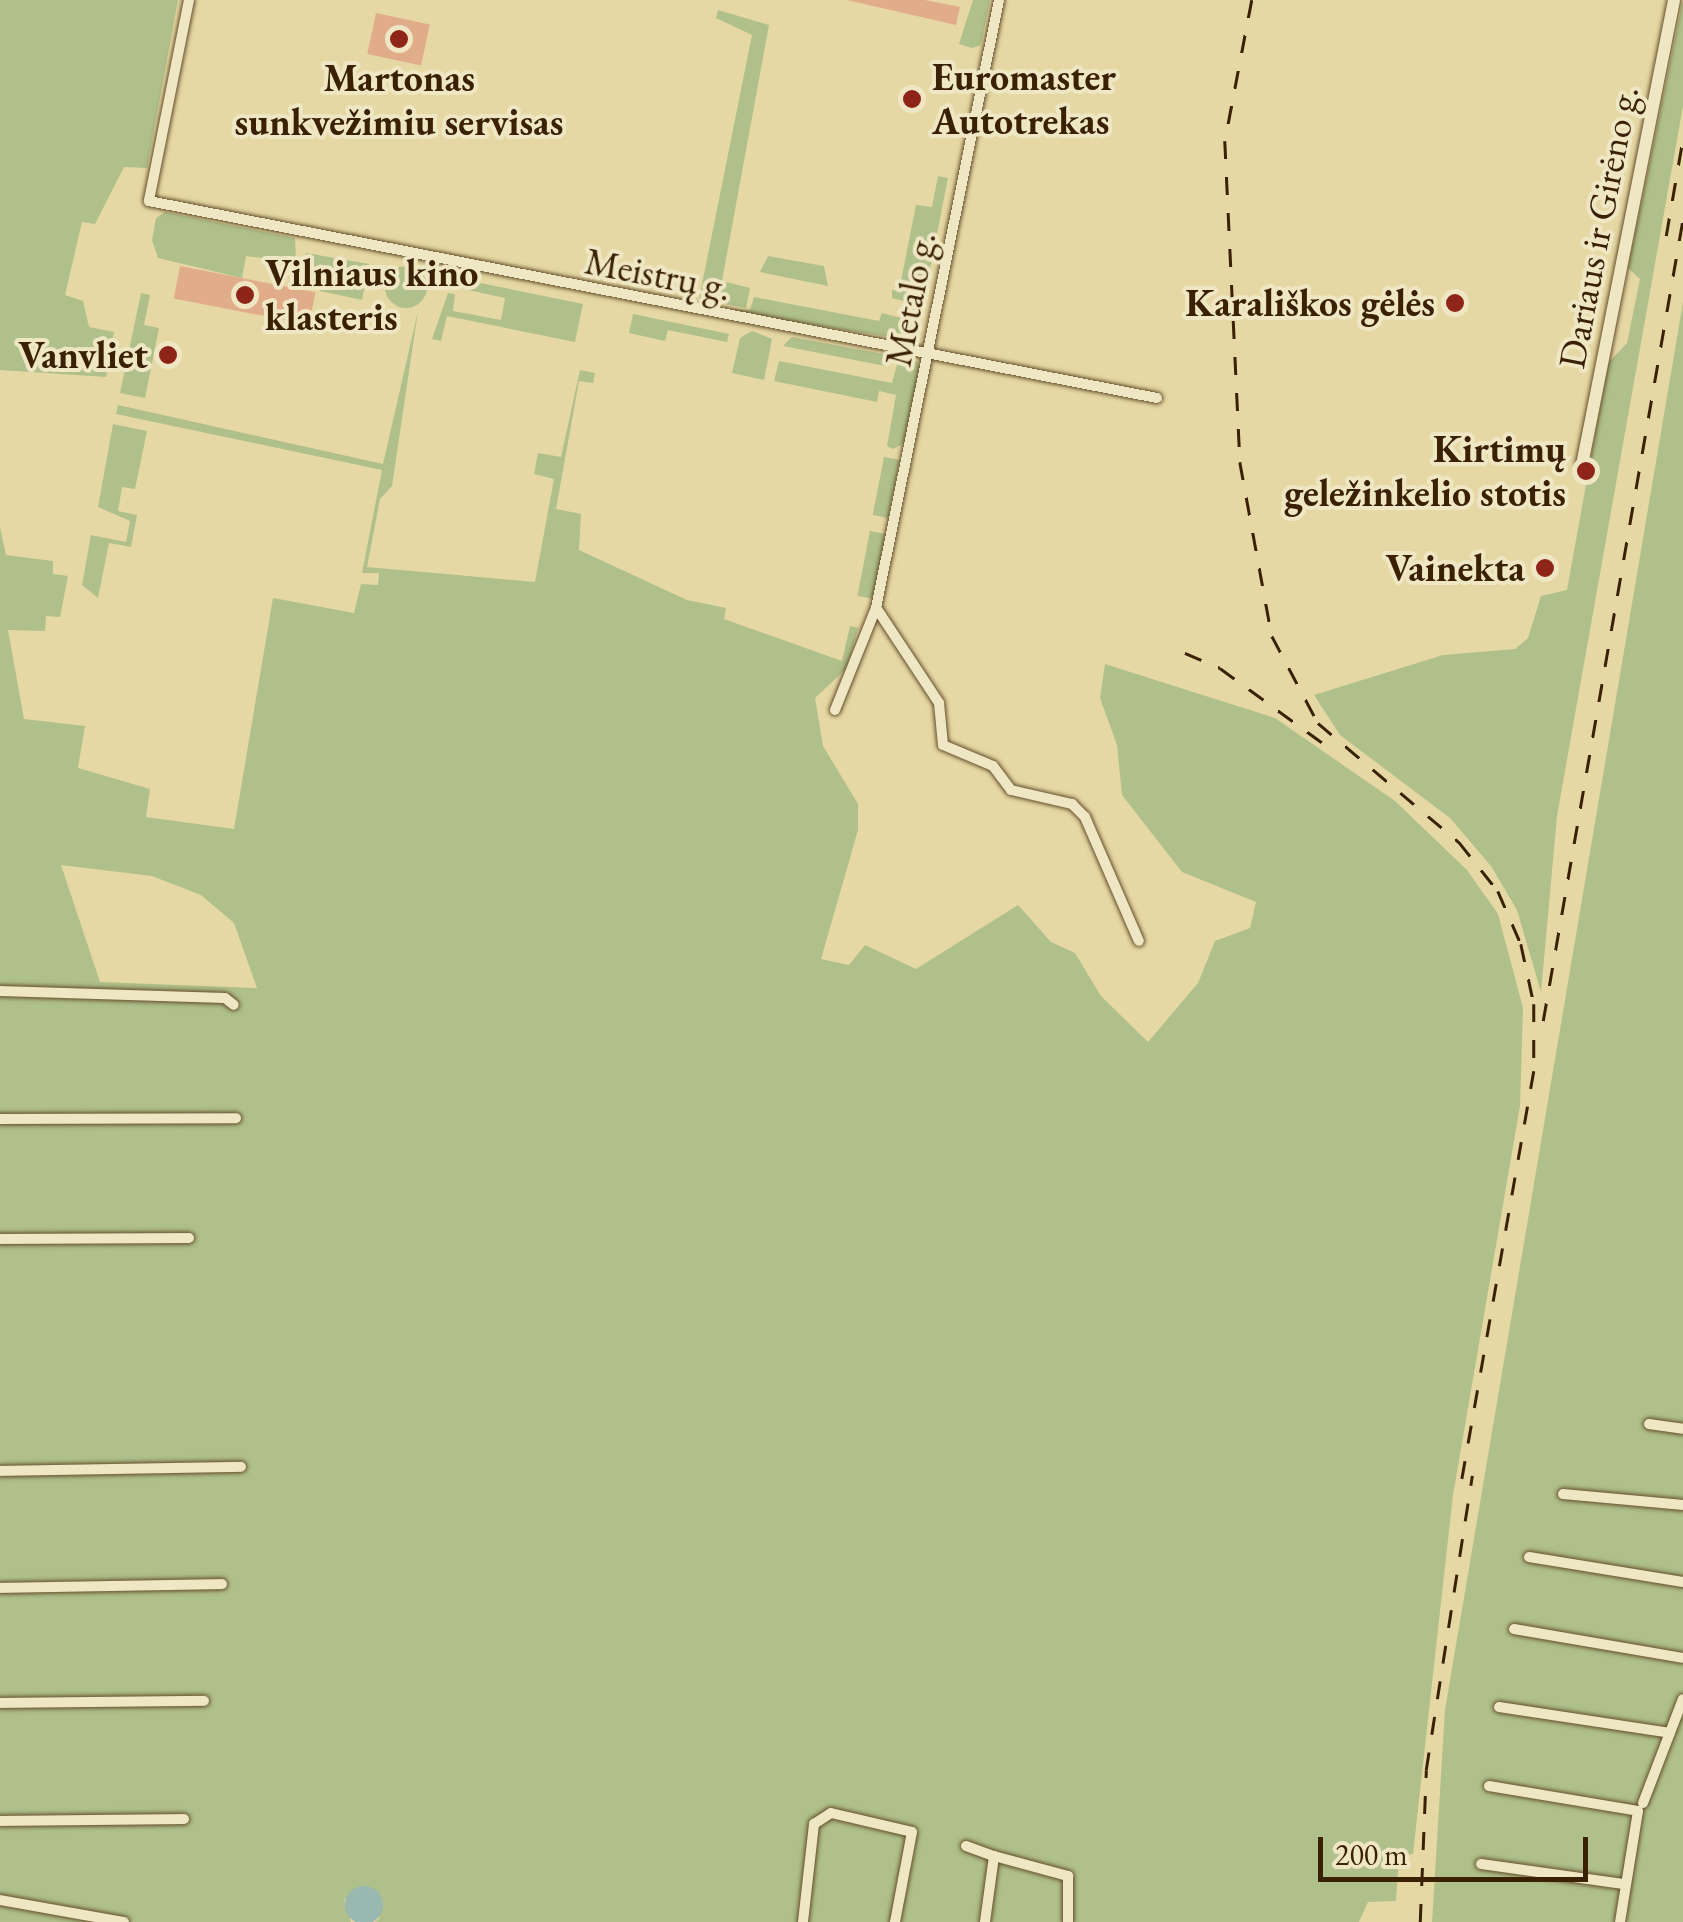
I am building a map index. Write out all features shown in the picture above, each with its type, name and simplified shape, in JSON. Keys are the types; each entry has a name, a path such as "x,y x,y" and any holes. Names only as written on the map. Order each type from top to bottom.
{"street":[{"name":"Meistrų g.","path":"189,0 149,201 1157,398"},
{"name":"Metalo g.","path":"835,710 876,608 998,0"},
{"path":"1666,0 1674,1"},
{"name":"Dariaus ir Girėno g.","path":"1582,465 1674,1"},
{"path":"876,608 882,628 939,703 943,746 993,766 1011,790 1072,804 1085,816 1139,941"},
{"path":"0,991 225,998 234,1005"},
{"path":"0,1119 236,1118"},
{"path":"0,1238 189,1238"},
{"path":"1649,1424 1683,1429"},
{"path":"0,1471 241,1467"},
{"path":"1563,1494 1683,1506"},
{"path":"1530,1557 1683,1582"},
{"path":"0,1588 222,1584"},
{"path":"1514,1629 1683,1658"},
{"path":"1620,1922 1641,1807 1683,1699"},
{"path":"0,1702 204,1701"},
{"path":"1499,1707 1670,1733"},
{"path":"1489,1786 1641,1807"},
{"path":"804,1922 818,1816 912,1832 895,1922"},
{"path":"0,1820 184,1819"},
{"path":"966,1846 1068,1876 1068,1922"},
{"path":"984,1922 994,1856"},
{"path":"1481,1864 1624,1884"},
{"path":"0,1900 124,1922"}],"green space":[{"path":"0,0 178,0 147,168 124,167 95,224 82,222 65,295 83,301 89,327 114,332 106,377 0,370"},
{"path":"973,0 990,0 981,45 972,48 959,44"},
{"path":"1683,0 1683,106 1557,816 1541,992 1517,910 1491,866 1450,818 1340,735 1314,695 1443,655 1515,649 1528,638 1541,596 1567,590 1608,363 1627,343 1640,279 1628,268"},
{"path":"718,10 769,25 722,281 750,288 746,308 699,299 752,35 716,18"},
{"path":"938,176 948,178 917,335 895,333 916,341 697,307 750,310 754,297 879,321 882,313 905,319 908,302 892,298 892,290 899,291 916,205 932,207"},
{"path":"165,212 295,238 296,262 246,256 242,278 158,258 152,240 156,218"},
{"path":"306,253 369,264 362,300 320,291 324,272 303,267"},
{"path":"768,256 824,266 828,286 760,272"},
{"path":"406,266 421,272 427,287 421,302 406,308 391,302 385,287 391,272"},
{"path":"451,277 583,304 575,342 447,316 441,341 432,339 448,293 455,294 453,311 501,320 505,298 449,286"},
{"path":"141,293 150,295 144,325 159,328 145,398 120,393"},
{"path":"1683,302 1683,1922 1432,1922 1445,1710"},
{"path":"418,311 392,486 380,499 367,567 535,582 554,479 534,474 538,453 561,457 580,370 595,373 593,383 579,381 556,509 581,514 579,550 687,600 726,608 724,619 842,661 850,626 858,628 847,668 815,698 823,746 858,804 858,830 821,959 849,965 865,945 916,969 1018,905 1051,942 1075,953 1101,996 1148,1042 1198,983 1215,941 1250,928 1256,902 1182,872 1122,795 1117,745 1100,698 1105,664 1275,718 1395,801 1467,870 1498,914 1523,1008 1520,1106 1453,1495 1413,1854 1399,1856 1396,1901 1368,1902 1359,1922 375,1922 380,1918 344,1899 351,1922 0,1922 0,527 6,555 53,561 53,574 68,576 60,617 46,616 45,631 8,630 24,719 85,726 78,768 150,789 146,817 234,829 273,598 354,613 361,584 378,585 379,573 362,573 382,470 116,414 118,405 383,464","holes":["61,865 152,876 201,895 234,923 257,988 100,982"]},
{"path":"633,314 729,334 727,342 668,330 665,341 629,333"},
{"path":"752,331 772,339 764,380 732,373 740,338"},
{"path":"792,337 883,354 885,366 783,346"},
{"path":"899,357 917,361 920,370 905,443 893,449 887,446 896,395 879,391 877,402 774,381 779,361 892,383"},
{"path":"113,424 147,431 135,489 122,487 118,511 137,515 131,547 109,543 98,598 82,585 91,535 126,542 130,521 98,507"},
{"path":"884,457 900,460 888,518 873,515"},
{"path":"870,531 886,534 873,599 857,596"}],"water":[{"path":"364,1886 378,1891 383,1905 378,1919 364,1924 350,1919 345,1905 350,1891"}],"building":[{"path":"847,0 925,0 960,7 956,25"},
{"name":"Martonas sunkvežimiu servisas","path":"376,13 430,24 421,66 367,54"},
{"name":"Vilniaus kino klasteris","path":"180,266 315,292 309,325 174,298"}],"railway":[{"path":"1252,0 1225,141 1240,462 1272,636 1318,723 1459,842 1498,891 1521,944 1534,1004 1534,1071 1460,1490"},
{"path":"1666,236 1683,138"},
{"path":"1543,1021 1683,218"},
{"path":"1185,653 1220,668 1327,746"},
{"path":"1420,1922 1426,1770 1472,1476"}],"place":[{"name":"Martonas sunkvežimiu servisas","path":"399,39"},
{"name":"Euromaster Autotrekas","path":"912,99"},
{"name":"Vilniaus kino klasteris","path":"245,295"},
{"name":"Karališkos gėlės","path":"1455,303"},
{"name":"Vanvliet","path":"168,355"},
{"name":"Kirtimų geležinkelio stotis","path":"1586,471"},
{"name":"Vainekta","path":"1545,568"}]}
